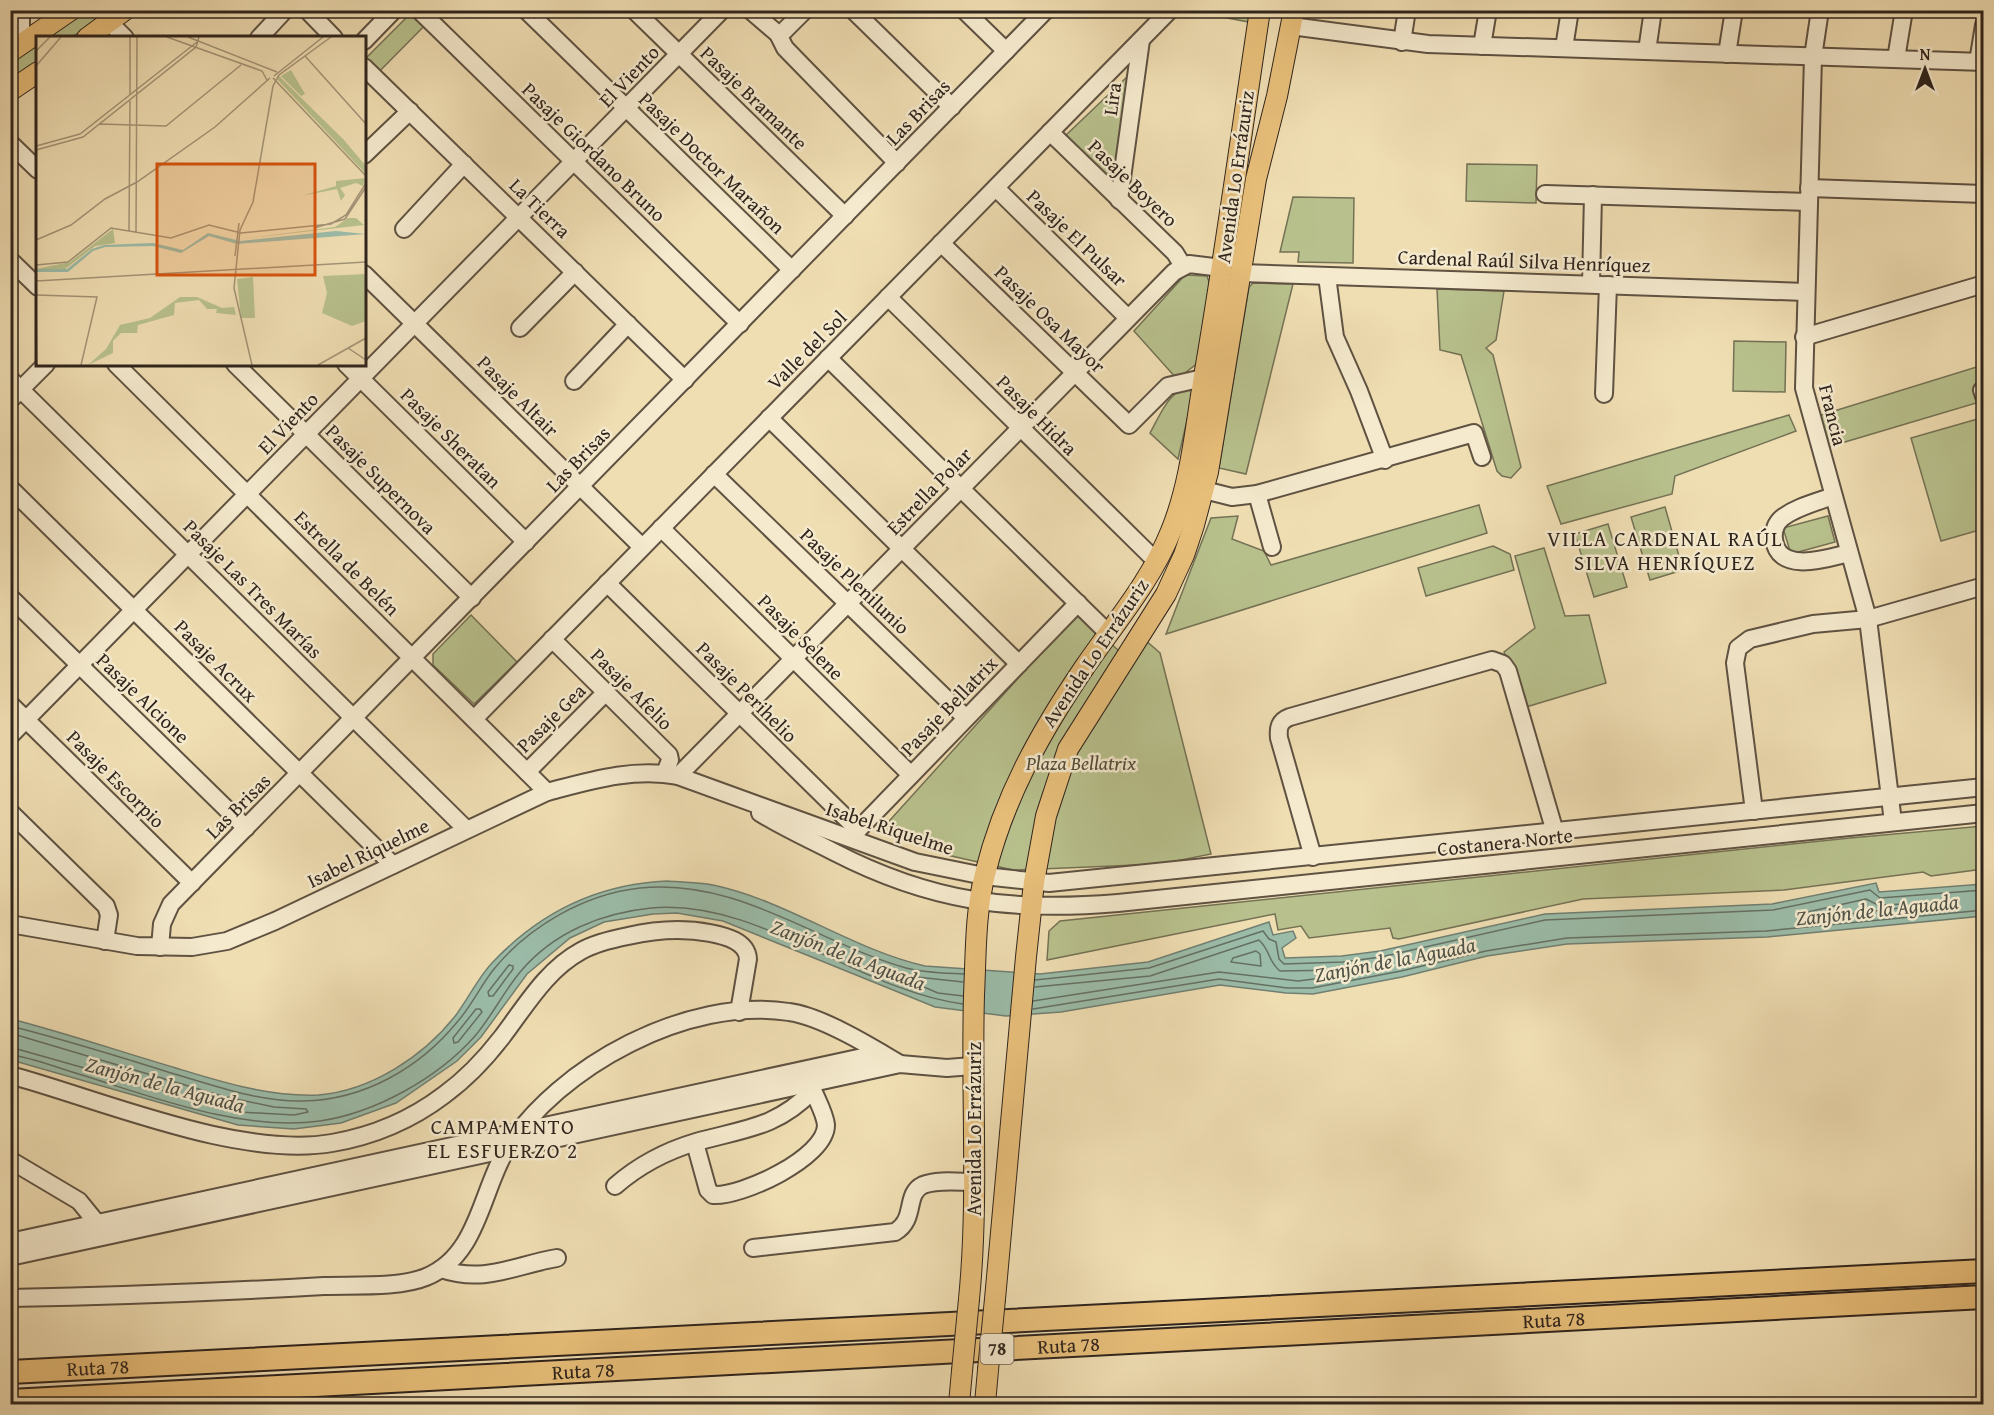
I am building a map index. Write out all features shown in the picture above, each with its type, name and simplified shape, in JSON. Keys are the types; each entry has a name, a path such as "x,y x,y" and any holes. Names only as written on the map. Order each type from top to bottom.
{"highway":[{"name":"Ruta 78","path":"10,1372 1983,1270"},
{"name":"Ruta 78","path":"10,1401 1983,1297"}],"main road":[{"path":"16,49 71,10"},
{"name":"Avenida Lo Errázuriz","path":"985,1404 1031,907 1046,816 1063,760 1082,724 1174,579 1190,540 1204,490 1232,270 1260,10"},
{"path":"90,36 117,16"},
{"name":"Avenida Lo Errázuriz","path":"959,1404 969,1299 975,1182 973,1031 979,901 984,876 999,824 1019,776 1042,733 1156,561 1170,534 1180,504 1203,378 1278,96 1292,18"},
{"path":"10,92 36,73"}],"street":[{"path":"16,49 21,10"},
{"path":"261,36 285,10"},
{"path":"307,10 332,36"},
{"path":"366,38 394,10"},
{"name":"Pasaje Giordano Bruno","path":"419,10 740,324"},
{"name":"Pasaje Doctor Marañon","path":"526,10 792,270"},
{"name":"Pasaje Bramante","path":"634,10 845,216"},
{"name":"El Viento","path":"10,736 722,10"},
{"path":"750,10 778,34 785,48 897,163"},
{"path":"778,34 784,31 804,10"},
{"path":"853,10 952,107"},
{"path":"964,10 1006,51"},
{"name":"Las Brisas","path":"160,947 162,924 167,910 192,883 1046,10"},
{"name":"Valle del Sol","path":"474,719 1170,10"},
{"path":"1402,42 1407,10"},
{"path":"1482,46 1488,10"},
{"path":"1564,48 1570,10"},
{"path":"1647,51 1653,10"},
{"path":"1727,54 1734,10"},
{"name":"Francia","path":"1820,10 1813,57 1804,337 1805,396 1868,619 1893,822"},
{"path":"1896,59 1904,10"},
{"path":"117,16 124,36"},
{"path":"1292,18 1402,42 1981,62 1983,25"},
{"name":"Lira","path":"1119,200 1141,40"},
{"name":"La Tierra","path":"366,69 685,380"},
{"path":"366,153 410,111"},
{"name":"Pasaje Boyero","path":"1050,132 1184,266"},
{"path":"10,143 36,168"},
{"path":"404,229 464,164"},
{"name":"Pasaje El Pulsar","path":"996,188 1128,318"},
{"path":"1545,194 1983,194"},
{"path":"1591,285 1593,195"},
{"name":"Pasaje Osa Mayor","path":"941,243 1129,425 1168,386 1203,378"},
{"path":"10,260 36,285"},
{"path":"1184,266 1196,264 1232,270"},
{"name":"Estrella Polar","path":"672,774 739,714 1128,318 1174,272 1184,266"},
{"name":"Cardenal Raúl Silva Henríquez","path":"1232,270 1327,276 1806,292"},
{"path":"520,328 575,272"},
{"name":"Pasaje Altair","path":"366,276 642,547"},
{"path":"1327,276 1335,338 1359,391 1385,460"},
{"path":"1804,337 1983,284"},
{"path":"1604,394 1608,285"},
{"name":"Pasaje Hidra","path":"888,297 1156,561"},
{"path":"574,381 628,324"},
{"path":"828,358 1108,633"},
{"path":"14,390 44,366"},
{"name":"Estrella de Belén","path":"118,366 547,792"},
{"name":"Pasaje Supernova","path":"237,366 472,598"},
{"name":"Pasaje Sheratan","path":"348,366 526,542"},
{"name":"Pasaje Las Tres Marías","path":"14,390 189,555 466,829"},
{"path":"769,418 1019,664"},
{"path":"1204,490 1232,497 1257,494 1385,460 1474,433 1482,457"},
{"name":"Pasaje Plenilunio","path":"714,474 966,718"},
{"name":"Pasaje Acrux","path":"10,488 393,865"},
{"path":"1257,494 1272,547"},
{"path":"1833,495 1790,512 1780,520 1775,528 1774,539 1783,556 1797,562 1849,553"},
{"name":"Pasaje Selene","path":"661,528 911,775"},
{"name":"Pasaje Perihelio","path":"607,583 739,714 856,835"},
{"path":"1754,811 1735,663 1738,648 1745,641 1796,627 1868,619 1983,586"},
{"name":"Pasaje Alcione","path":"10,597 246,828"},
{"name":"Pasaje Bellatrix","path":"856,835 1078,603"},
{"name":"Pasaje Afelio","path":"552,639 669,756 672,774"},
{"path":"1313,857 1278,731 1282,722 1290,717 1492,660 1503,664 1508,671 1555,831"},
{"name":"Pasaje Gea","path":"527,772 606,692"},
{"name":"Pasaje Escorpio","path":"10,704 192,883"},
{"name":"Isabel Riquelme","path":"10,924 160,947 192,947 234,939 547,792 592,780 672,774 737,798 856,835 915,862 984,876 1034,882"},
{"name":"Costanera Norte","path":"1034,882 1082,881 1983,787"},
{"name":"Isabel Riquelme","path":"737,798 798,834 880,875 929,891 979,901 1031,907"},
{"path":"10,812 106,906 109,915 105,940"},
{"name":"Costanera Norte","path":"1031,907 1119,903 1983,813"},
{"path":"10,1075 208,1134 270,1144 314,1146 379,1131 410,1117 443,1096 491,1051 548,978 582,950 607,941 651,932 692,931 734,940 744,947 747,954 739,1012"},
{"path":"10,1298 405,1282 424,1278 441,1269 467,1240 493,1176 507,1149 521,1130 560,1090 612,1052 671,1026 739,1012 777,1010 801,1014 825,1023 900,1064"},
{"path":"10,1242 47,1242 324,1181 507,1149 810,1081 881,1053"},
{"path":"324,1181 521,1130 900,1064 947,1068 972,1066"},
{"path":"695,1143 708,1190 713,1195 740,1190 768,1180 795,1164 824,1132 826,1123 810,1081"},
{"path":"615,1186 645,1163 695,1143 768,1123 796,1106 810,1081"},
{"path":"10,1160 79,1201 97,1223"},
{"path":"753,1248 895,1232 908,1220 912,1197 919,1188 929,1184 975,1182"},
{"path":"10,1257 97,1223 116,1226"},
{"path":"441,1269 463,1275 496,1274 557,1258"}],"green space":[{"path":"81,11 110,11 73,36 46,36"},
{"path":"413,11 439,11 366,85 366,58"},
{"path":"1190,11 1250,11 1249,22"},
{"path":"36,42 36,62 11,81 10,60"},
{"path":"1128,76 1112,183 1064,137"},
{"path":"1467,164 1537,165 1536,203 1466,201"},
{"path":"1293,197 1354,198 1353,263 1298,262 1299,252 1280,252"},
{"path":"1185,275 1207,276 1210,285 1199,362 1177,379 1134,331"},
{"path":"1253,283 1293,284 1246,474 1219,468 1249,287"},
{"path":"1437,289 1504,291 1496,340 1486,348 1493,355 1521,467 1511,478 1502,476 1497,471 1461,355 1440,350"},
{"path":"1734,341 1786,342 1785,392 1733,391"},
{"path":"1983,365 1983,401 1828,447 1818,416"},
{"path":"1195,386 1178,459 1150,433 1172,396"},
{"path":"1789,415 1796,431 1675,476 1672,494 1561,524 1547,486"},
{"path":"1981,418 1983,529 1941,541 1911,438"},
{"path":"1479,505 1487,533 1166,634 1211,518 1238,516 1232,539 1264,551 1271,565"},
{"path":"1665,507 1683,570 1650,580 1631,517"},
{"path":"1828,516 1835,542 1791,554 1783,528"},
{"path":"1608,524 1627,587 1594,597 1575,534"},
{"path":"1493,546 1510,554 1514,570 1426,596 1418,568"},
{"path":"1544,548 1565,616 1589,615 1606,683 1526,707 1504,652 1535,628 1515,556"},
{"name":"Plaza Bellatrix","path":"1077,613 1129,660 1144,639 1160,653 1211,854 1161,864 1013,870 947,855 882,829"},
{"path":"471,615 517,662 474,704 433,665 433,654"},
{"path":"1983,826 1983,869 1931,876 1923,872 1784,890 1583,899 1399,939 1393,938 1390,928 1309,938 1301,926 1278,930 1275,914 1047,960 1049,931 1060,921"}],"water":[{"name":"Zanjón de la Aguada","path":"667,881 708,884 741,892 871,948 925,966 1040,974 1148,962 1269,922 1273,935 1293,931 1296,938 1282,948 1285,958 1342,956 1380,951 1545,914 1772,904 1876,883 1879,892 1983,884 1983,916 1767,937 1567,944 1487,956 1402,977 1313,994 1220,985 1061,1012 1006,1016 935,1007 723,921 677,913 653,914 604,922 570,938 527,974 481,1037 457,1061 396,1103 341,1123 294,1129 238,1125 11,1060 11,1019 246,1088 282,1094 318,1095 357,1087 395,1069 428,1044 456,1015 492,963 510,945 550,915 571,904 617,888"}],"district":[{"name":"VILLA CARDENAL RAÚL SILVA HENRÍQUEZ","path":"1665,551"},
{"name":"CAMPAMENTO EL ESFUERZO 2","path":"503,1139"}]}
